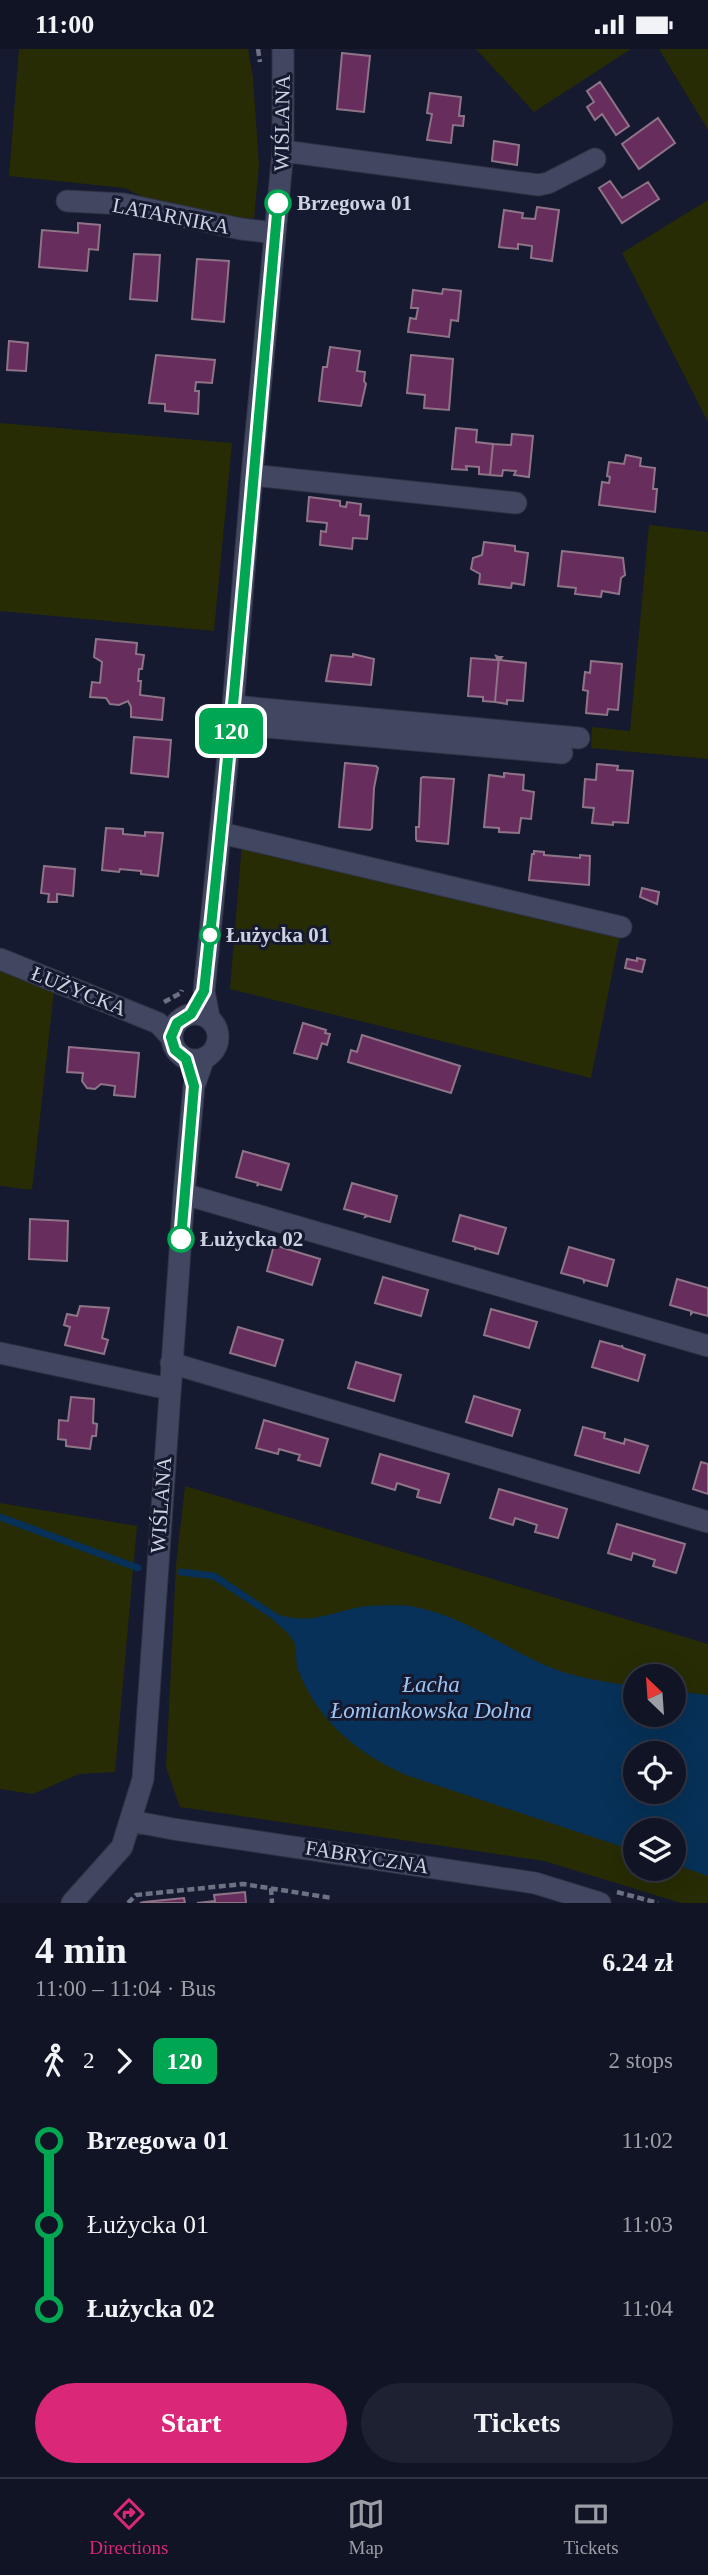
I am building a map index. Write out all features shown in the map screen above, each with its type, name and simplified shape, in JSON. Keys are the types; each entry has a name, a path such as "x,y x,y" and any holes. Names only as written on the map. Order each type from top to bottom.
{"street":[{"name":"WIŚLANA","path":"72,1903 122,1847 143,1779 169,1389 194,1086 195,1058 175,1050 181,1023 204,991 221,833 283,151 283,49"},
{"path":"283,151 538,185 548,183 595,159"},
{"name":"LATARNIKA","path":"67,201 124,204 241,229 275,233"},
{"path":"252,475 516,503"},
{"path":"232,715 579,738"},
{"path":"232,715 562,753"},
{"path":"221,833 621,927"},
{"name":"ŁUŻYCKA","path":"0,959 181,1023"},
{"path":"181,1023 217,1029 219,1036 215,1049 195,1058"},
{"path":"184,1194 708,1346"},
{"path":"0,1353 169,1389"},
{"path":"171,1363 708,1522"},
{"name":"FABRYCZNA","path":"131,1821 535,1883 600,1903"}],"path":[{"path":"128,1903 136,1895 243,1884 332,1898"},
{"path":"271,1888 272,1903"}],"green space":[{"path":"19,49 248,49 253,78 259,165 254,219 163,206 124,188 9,176"},
{"path":"476,49 631,49 534,112"},
{"path":"659,49 708,49 708,130"},
{"path":"708,200 708,422 622,253"},
{"path":"0,423 232,443 214,631 0,611"},
{"path":"649,525 708,532 708,759 591,748 592,727 630,731"},
{"path":"242,844 620,935 591,1078 230,989"},
{"path":"0,968 54,990 32,1190 0,1186"},
{"path":"185,1486 708,1644 708,1903 681,1903 544,1861 180,1807 166,1767 176,1565"},
{"path":"0,1503 137,1526 115,1772 79,1774 33,1794 0,1789"}],"water":[{"name":"Łacha Łomiankowska Dolna","path":"367,1606 403,1606 450,1617 568,1674 623,1684 623,1727 686,1727 686,1692 708,1695 708,1876 686,1868 686,1818 623,1818 623,1847 406,1775 371,1757 342,1734 317,1706 298,1669 294,1641 274,1621 279,1615 303,1619"}],"building":[{"path":"342,53 370,56 364,112 337,109"},
{"path":"600,82 629,126 616,135 602,114 595,120 587,107 594,102 587,91"},
{"path":"430,93 461,97 459,116 464,116 463,126 453,125 451,143 427,140 432,114 427,113"},
{"path":"658,118 675,143 639,169 622,144"},
{"path":"494,141 519,145 517,165 492,161"},
{"path":"610,181 622,198 648,182 659,199 622,223 599,188"},
{"path":"537,207 559,210 552,261 531,258 532,246 518,244 518,249 499,247 504,210 523,213 522,218 535,219"},
{"path":"78,223 100,225 98,250 89,249 87,271 39,267 42,230 78,233"},
{"path":"134,254 160,255 157,301 130,299"},
{"path":"197,259 229,261 224,322 192,319"},
{"path":"443,289 461,291 458,321 451,320 449,337 408,332 410,318 416,319 418,308 411,308 413,290 442,294"},
{"path":"9,341 28,343 26,371 7,370"},
{"path":"330,347 360,351 357,371 365,372 366,384 361,406 319,401 323,367 327,367"},
{"path":"156,355 215,360 212,383 196,382 195,391 199,391 198,414 165,411 165,404 149,403"},
{"path":"411,355 453,359 449,410 424,408 425,395 407,393"},
{"path":"456,428 477,430 476,442 493,444 490,475 479,474 479,467 466,466 467,470 452,469"},
{"path":"512,434 533,436 529,477 514,475 516,471 503,470 502,476 490,475 493,444 511,445"},
{"path":"626,455 641,458 640,466 655,468 655,512 599,505 602,482 609,483 609,462 624,464"},
{"path":"309,497 340,501 340,506 346,507 347,502 361,504 360,515 369,516 367,539 353,538 352,549 320,545 321,531 326,532 327,523 307,521"},
{"path":"484,542 515,546 515,551 528,553 524,585 512,583 511,588 479,584 480,574 471,569 473,558 482,555"},
{"path":"562,551 623,558 625,575 621,578 619,594 602,591 601,597 575,594 576,588 558,586"},
{"path":"96,639 137,643 136,654 144,655 142,669 139,669 140,695 164,698 162,720 131,717 128,701 119,705 110,704 106,698 90,697 92,682 100,683 102,662 94,657"},
{"path":"353,654 374,659 371,685 326,681 331,655 353,657"},
{"path":"496,656 499,657 495,702 483,701 483,697 468,696 471,658 498,660"},
{"path":"499,657 502,657 500,660 526,663 523,701 507,700 507,704 495,702"},
{"path":"591,661 622,664 618,710 608,709 607,715 586,713 588,691 583,690 585,672 590,673"},
{"path":"134,737 171,740 168,777 131,773"},
{"path":"345,763 378,768 370,830 339,827"},
{"path":"597,764 633,771 628,823 592,823 594,808 583,807 585,779 596,780"},
{"path":"504,773 524,775 523,790 534,792 531,819 521,818 519,833 499,832 499,828 484,827 489,775 504,777"},
{"path":"423,777 454,779 448,844 416,839"},
{"path":"106,828 123,829 123,834 145,836 145,832 163,833 158,876 141,874 141,871 102,870"},
{"path":"534,851 544,852 544,855 580,858 580,855 590,856 589,885 529,880"},
{"path":"44,866 75,869 73,896 57,894 57,902 48,902 49,894 41,893"},
{"path":"642,888 659,892 657,904 640,897"},
{"path":"637,958 645,960 642,972 625,968 627,959 637,961"},
{"path":"303,1023 326,1030 325,1033 330,1034 327,1045 322,1043 317,1059 294,1053"},
{"path":"362,1035 460,1066 451,1093 348,1062 351,1050 357,1052"},
{"path":"69,1047 139,1053 135,1097 114,1095 115,1086 101,1084 95,1089 87,1088 82,1081 83,1073 67,1072"},
{"path":"243,1151 289,1164 281,1190 259,1184 257,1186 258,1183 236,1177"},
{"path":"352,1183 397,1196 390,1222 344,1209"},
{"path":"460,1215 506,1228 498,1254 476,1248 475,1250 475,1247 453,1241"},
{"path":"30,1219 68,1221 67,1261 29,1259"},
{"path":"274,1245 320,1259 312,1285 267,1271"},
{"path":"569,1247 614,1260 607,1286 585,1280 584,1282 583,1279 561,1273"},
{"path":"383,1277 428,1290 421,1316 375,1303"},
{"path":"677,1279 708,1288 708,1316 693,1312 691,1314 691,1311 670,1305"},
{"path":"80,1306 109,1308 102,1338 108,1340 104,1354 65,1345 70,1327 64,1325 67,1314 77,1316"},
{"path":"491,1309 537,1322 529,1348 484,1335"},
{"path":"238,1327 283,1340 275,1366 230,1353"},
{"path":"600,1341 622,1345 623,1348 645,1355 638,1381 592,1367"},
{"path":"356,1362 401,1375 394,1401 348,1388"},
{"path":"474,1396 520,1410 512,1436 466,1422"},
{"path":"71,1397 94,1399 93,1423 97,1424 96,1436 92,1436 90,1449 66,1446 66,1440 58,1439 59,1420 68,1421"},
{"path":"264,1420 328,1439 320,1466 298,1460 300,1455 279,1449 278,1454 256,1448"},
{"path":"583,1427 605,1433 604,1438 624,1444 625,1439 648,1446 639,1473 575,1455"},
{"path":"380,1454 449,1474 440,1503 417,1497 419,1490 397,1483 395,1490 372,1483"},
{"path":"701,1462 708,1464 708,1494 693,1489"},
{"path":"499,1489 567,1509 558,1538 535,1532 537,1525 515,1518 513,1525 490,1518"},
{"path":"617,1524 685,1544 676,1573 653,1566 655,1560 633,1553 631,1560 608,1553"},
{"path":"245,1892 246,1903 197,1903 215,1901 214,1895"},
{"path":"184,1898 185,1903 140,1903 144,1902"}],"waterway":[{"path":"0,1517 138,1568"},
{"path":"181,1572 214,1576 283,1622"}],"bus line":[{"name":"120","path":"181,1239 194,1086 186,1059 175,1050 171,1037 180,1018 191,1014 204,991 233,706 278,203"}],"place":[{"name":"Brzegowa 01","path":"278,203"},
{"name":"Łużycka 01","path":"210,935"},
{"name":"Łużycka 02","path":"181,1239"}]}
